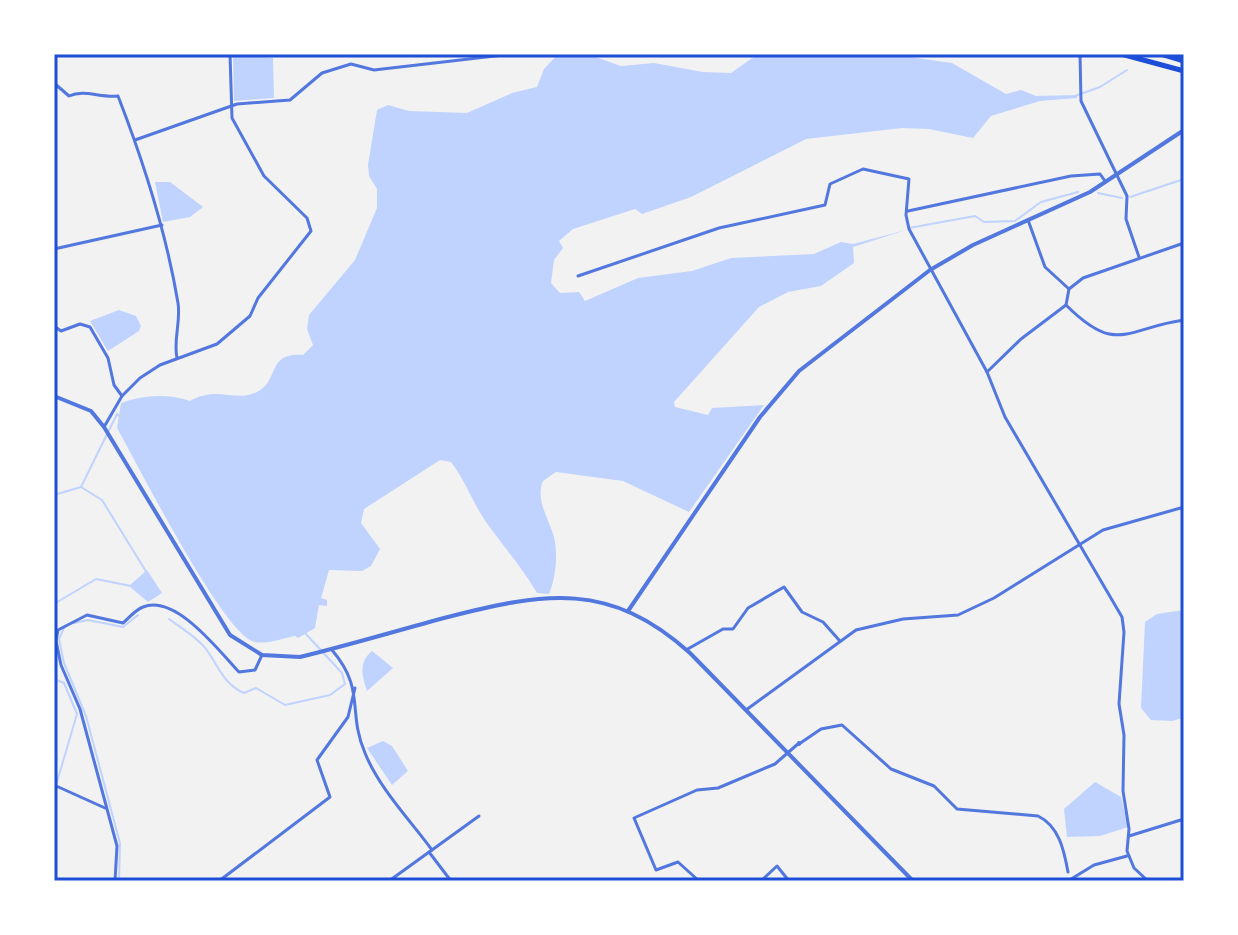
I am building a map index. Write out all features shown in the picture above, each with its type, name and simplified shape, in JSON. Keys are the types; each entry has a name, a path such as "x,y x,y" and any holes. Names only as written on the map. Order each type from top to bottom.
{"highway":[{"path":"1121,54 1184,71"},
{"path":"1161,54 1184,61"}],"street":[{"path":"107,430 122,396 152,369 217,344 250,316 258,298 311,231 307,218 264,176 232,118 230,54"},
{"path":"135,140 231,107 290,100 322,73 351,64 374,70 513,54"},
{"path":"1080,54 1080,96 1127,196 1126,219 1139,257"},
{"path":"54,83 69,96 79,91 100,98 118,96 162,225 178,303 177,358"},
{"path":"628,611 781,390 799,371 930,270 973,245 1106,182 1184,130"},
{"path":"578,276 719,228 825,205 830,184 863,169 909,179 909,228 987,372 1005,417 1122,617 1124,632 1119,704 1126,759 1123,802 1129,836 1128,855 1134,868 1148,881"},
{"path":"908,211 1071,176 1100,174 1106,182"},
{"path":"1028,220 1045,267 1069,289"},
{"path":"54,249 162,225"},
{"path":"987,372 1021,339 1066,305 1069,289 1083,278 1184,243"},
{"path":"1066,305 1090,326 1111,334 1135,334 1184,320"},
{"path":"54,326 61,331 80,324 90,327 108,358 114,385 122,396"},
{"path":"54,396 91,411 107,430 222,626 239,644 262,655 285,659 330,650 523,598 584,599 628,611 668,634 686,650 913,881"},
{"path":"745,710 839,640 875,624 944,618 976,608 1080,541 1103,530 1184,507"},
{"path":"686,650 723,629 733,629 748,608 784,587 802,612 823,622 839,640"},
{"path":"115,881 117,846 80,709 57,648 55,635 60,627 87,615 123,623 139,608 163,606 210,638 239,672 255,670 262,655"},
{"path":"330,650 347,668 355,688 358,732 368,761 451,881"},
{"path":"219,881 330,797 317,760 348,717 355,688"},
{"path":"699,881 678,862 656,870 634,818 697,790 725,785 736,777 775,764 821,729 842,725 891,769 913,781 934,786 957,809 1038,816 1047,821 1057,833 1068,872"},
{"path":"55,785 105,808"},
{"path":"389,881 479,816"},
{"path":"1129,836 1184,819"},
{"path":"1068,881 1094,865 1128,855"},
{"path":"761,881 777,866 789,881"}],"water":[{"path":"558,54 587,54 621,66 654,63 703,72 731,73 758,54 888,54 952,63 1006,94 1021,90 1036,96 1077,95 1077,98 1040,101 991,116 973,138 929,129 902,128 806,139 691,197 642,214 635,209 573,229 559,241 563,248 554,260 551,283 560,293 579,292 585,301 638,278 692,271 731,258 814,254 841,242 853,244 906,230 853,247 854,263 821,286 788,292 759,307 674,402 675,407 708,415 712,408 764,405 689,512 623,481 556,472 543,481 541,488 544,509 554,537 555,573 549,594 537,593 486,522 451,462 440,460 364,509 361,523 380,549 371,566 362,571 329,570 321,598 327,600 327,606 319,605 315,628 298,638 262,643 252,641 220,607 161,509 117,428 121,403 155,396 190,401 209,394 240,396 264,387 278,362 291,355 303,355 313,345 307,329 309,315 355,260 377,208 377,189 369,176 368,165 377,110 388,105 409,111 467,113 512,93 537,87 544,69"},
{"path":"233,57 273,58 274,98 234,101"},
{"path":"155,182 170,182 203,207 190,217 163,222"},
{"path":"119,310 136,316 141,326 139,331 108,351 90,321"},
{"path":"147,570 162,593 148,602 129,586"},
{"path":"1184,610 1184,717 1173,721 1151,720 1141,708 1145,622 1157,614"},
{"path":"372,651 393,668 367,691 363,665"},
{"path":"383,741 392,746 408,771 392,785 367,748"},
{"path":"1095,782 1121,797 1128,827 1100,836 1067,837 1064,809"}],"waterway":[{"path":"1075,96 1100,87 1127,70"},
{"path":"1130,197 1184,179"},
{"path":"909,228 975,216 984,222 1015,221 1041,202 1078,192"},
{"path":"1098,193 1122,198"},
{"path":"54,495 81,487 117,414 121,418"},
{"path":"81,487 102,500 147,573"},
{"path":"54,604 96,579 131,586"},
{"path":"74,623 88,620 123,627 138,615"},
{"path":"169,619 202,645 226,680 237,689 244,693 256,688 285,705 330,695 345,684 342,673 305,633"},
{"path":"64,628 59,639 64,663 86,716 120,843 119,881"},
{"path":"54,679 64,683 77,714 54,792"}]}
